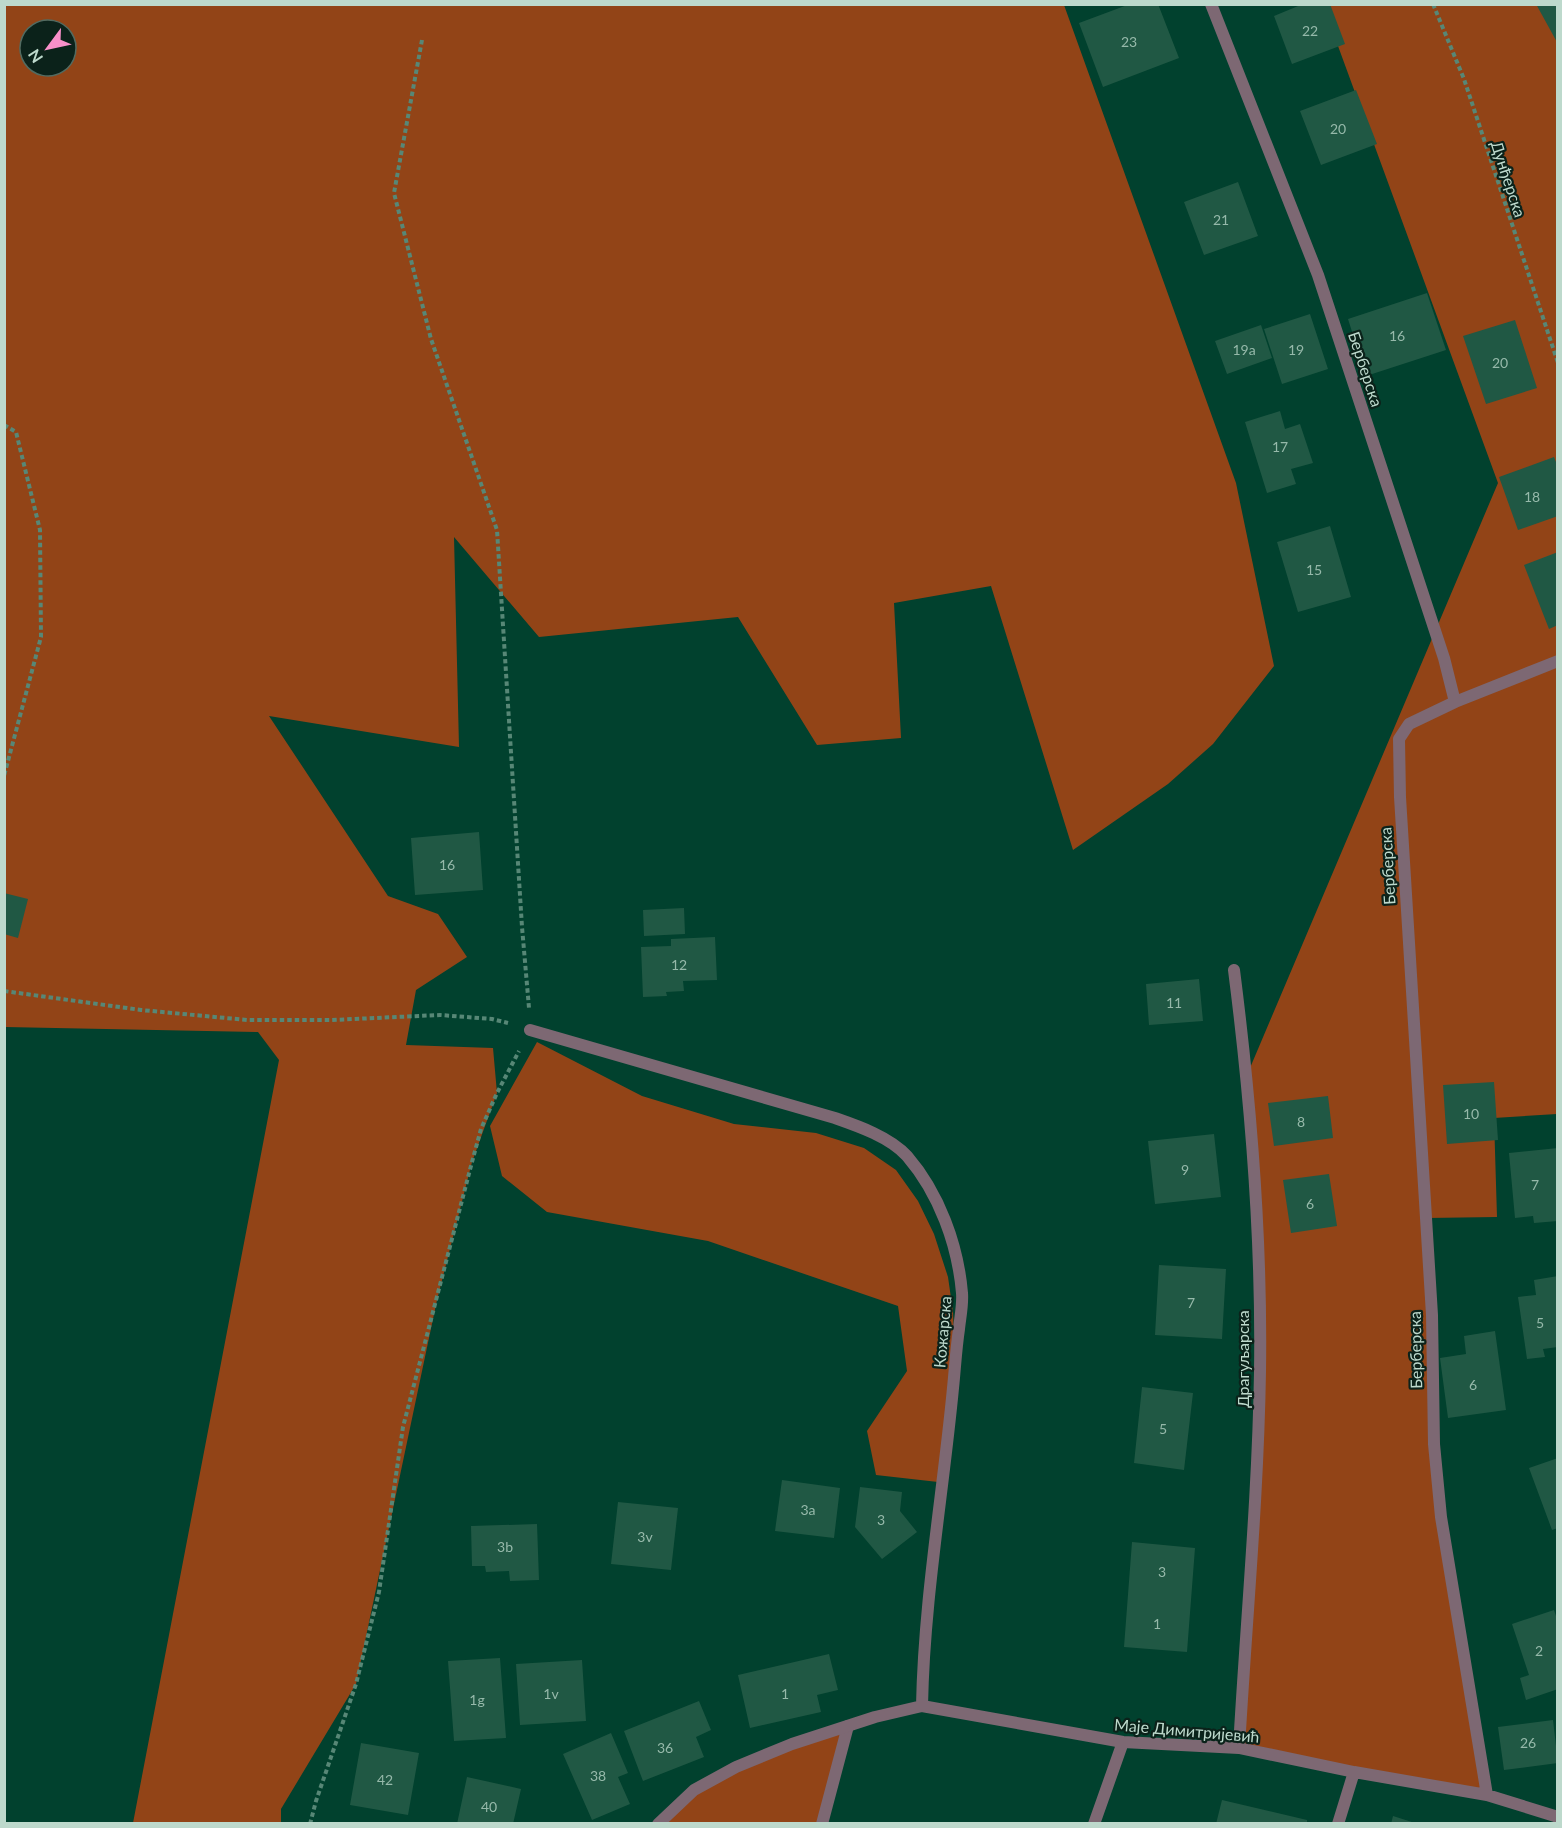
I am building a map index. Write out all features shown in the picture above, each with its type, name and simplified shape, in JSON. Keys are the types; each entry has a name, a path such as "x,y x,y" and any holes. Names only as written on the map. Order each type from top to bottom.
{"street":[{"name":"Берберска","path":"1211,4 1318,275 1440,647 1455,702 1409,724 1399,739 1400,796 1432,1315 1434,1444 1442,1516 1487,1795"},
{"path":"1455,702 1557,661"},
{"name":"Драгуљарска","path":"1234,970 1247,1075 1253,1154 1260,1372 1254,1514 1239,1748"},
{"name":"Кожарска","path":"530,1030 824,1115 874,1132 905,1154 928,1185 944,1218 958,1262 963,1296 945,1468 929,1586 922,1668 922,1706"},
{"name":"Маје Димитријевић","path":"657,1824 694,1790 736,1767 792,1744 875,1717 922,1706 1123,1742 1239,1748 1354,1772 1487,1795 1557,1816"},
{"path":"822,1824 848,1726"},
{"path":"1094,1824 1123,1742"},
{"path":"1338,1824 1354,1772"}],"path":[{"name":"Дунђерска","path":"1433,4 1464,79 1557,363"},
{"path":"310,1824 356,1684 380,1592 403,1427 481,1129 530,1030 497,530 431,339 394,193 422,40"},
{"path":"4,425 16,432 40,530 41,637 4,776"},
{"path":"4,991 141,1010 247,1020 332,1020 440,1015 492,1018 530,1030"}],"shaded area":[{"path":"4,5 1064,5 1236,483 1274,666 1213,744 1168,784 1073,850 991,586 894,603 901,738 817,745 738,617 539,637 454,537 459,747 269,716 388,896 438,914 467,957 416,990 406,1045 493,1048 497,1093 472,1162 437,1300 356,1684 281,1809 281,1823 133,1823 279,1060 258,1032 5,1027"},
{"path":"1323,5 1557,5 1557,1114 1494,1118 1497,1217 1427,1218 1434,1444 1487,1795 1239,1748 1260,1372 1247,1075 1498,483"},
{"path":"537,1042 642,1096 734,1124 816,1133 864,1148 896,1170 918,1201 934,1234 948,1277 953,1312 955,1358 938,1482 876,1475 867,1431 907,1371 898,1306 708,1241 547,1212 502,1176 490,1126"},
{"path":"848,1726 820,1823 658,1824 694,1790"}],"building":[{"path":"1130,4 1158,4 1179,58 1103,87 1079,23"},
{"path":"1303,4 1330,4 1345,44 1292,64 1274,16"},
{"path":"1536,4 1558,4 1558,44"},
{"path":"1356,90 1377,144 1321,165 1300,111"},
{"path":"1238,182 1258,236 1204,255 1184,202"},
{"path":"1427,293 1446,350 1366,376 1348,319"},
{"path":"1310,314 1328,369 1282,384 1264,329"},
{"path":"1515,320 1537,388 1486,404 1463,336"},
{"path":"1261,325 1272,358 1227,374 1215,341"},
{"path":"1280,411 1285,429 1300,424 1313,463 1291,469 1296,484 1267,493 1245,422"},
{"path":"1554,457 1558,467 1558,516 1518,530 1499,477"},
{"path":"1330,526 1351,597 1298,612 1277,542"},
{"path":"1558,552 1558,625 1549,629 1524,565"},
{"path":"479,832 483,890 415,895 411,838"},
{"path":"4,893 28,899 18,938 4,934"},
{"path":"684,908 685,934 644,936 643,910"},
{"path":"715,937 717,980 683,981 684,991 666,992 667,996 643,997 641,947 671,946 671,939"},
{"path":"1199,979 1203,1021 1149,1025 1146,984"},
{"path":"1494,1082 1498,1140 1447,1144 1443,1085"},
{"path":"1328,1096 1333,1138 1274,1146 1268,1103"},
{"path":"1214,1134 1221,1197 1155,1204 1148,1141"},
{"path":"1558,1148 1558,1221 1534,1223 1533,1216 1515,1218 1509,1153"},
{"path":"1329,1174 1337,1226 1291,1233 1283,1180"},
{"path":"1159,1265 1226,1269 1222,1339 1155,1335"},
{"path":"1558,1276 1558,1347 1543,1349 1545,1357 1527,1359 1518,1297 1536,1295 1534,1280"},
{"path":"1495,1331 1506,1410 1448,1418 1440,1358 1466,1354 1464,1336"},
{"path":"1142,1387 1193,1393 1184,1470 1134,1463"},
{"path":"1558,1458 1558,1528 1552,1530 1529,1468"},
{"path":"782,1480 840,1488 834,1538 775,1531"},
{"path":"860,1487 902,1492 900,1511 917,1532 882,1559 855,1527"},
{"path":"618,1502 678,1508 671,1570 611,1564"},
{"path":"537,1524 539,1580 510,1581 509,1571 486,1572 485,1566 472,1566 471,1526"},
{"path":"1132,1542 1195,1548 1187,1652 1124,1647"},
{"path":"1554,1610 1558,1622 1558,1689 1526,1700 1520,1678 1529,1675 1512,1624"},
{"path":"829,1654 838,1690 817,1695 821,1712 750,1728 738,1675"},
{"path":"500,1658 506,1738 454,1741 448,1661"},
{"path":"582,1660 586,1721 520,1725 516,1664"},
{"path":"699,1701 711,1730 696,1737 704,1757 643,1781 624,1731"},
{"path":"1553,1720 1558,1763 1504,1770 1498,1727"},
{"path":"611,1733 628,1773 618,1777 630,1804 592,1820 563,1754"},
{"path":"361,1743 419,1753 408,1815 350,1805"},
{"path":"467,1777 521,1789 513,1824 457,1824"},
{"path":"1222,1800 1307,1820 1307,1824 1216,1824"},
{"path":"1393,1816 1415,1823 1415,1824 1391,1824"}]}
